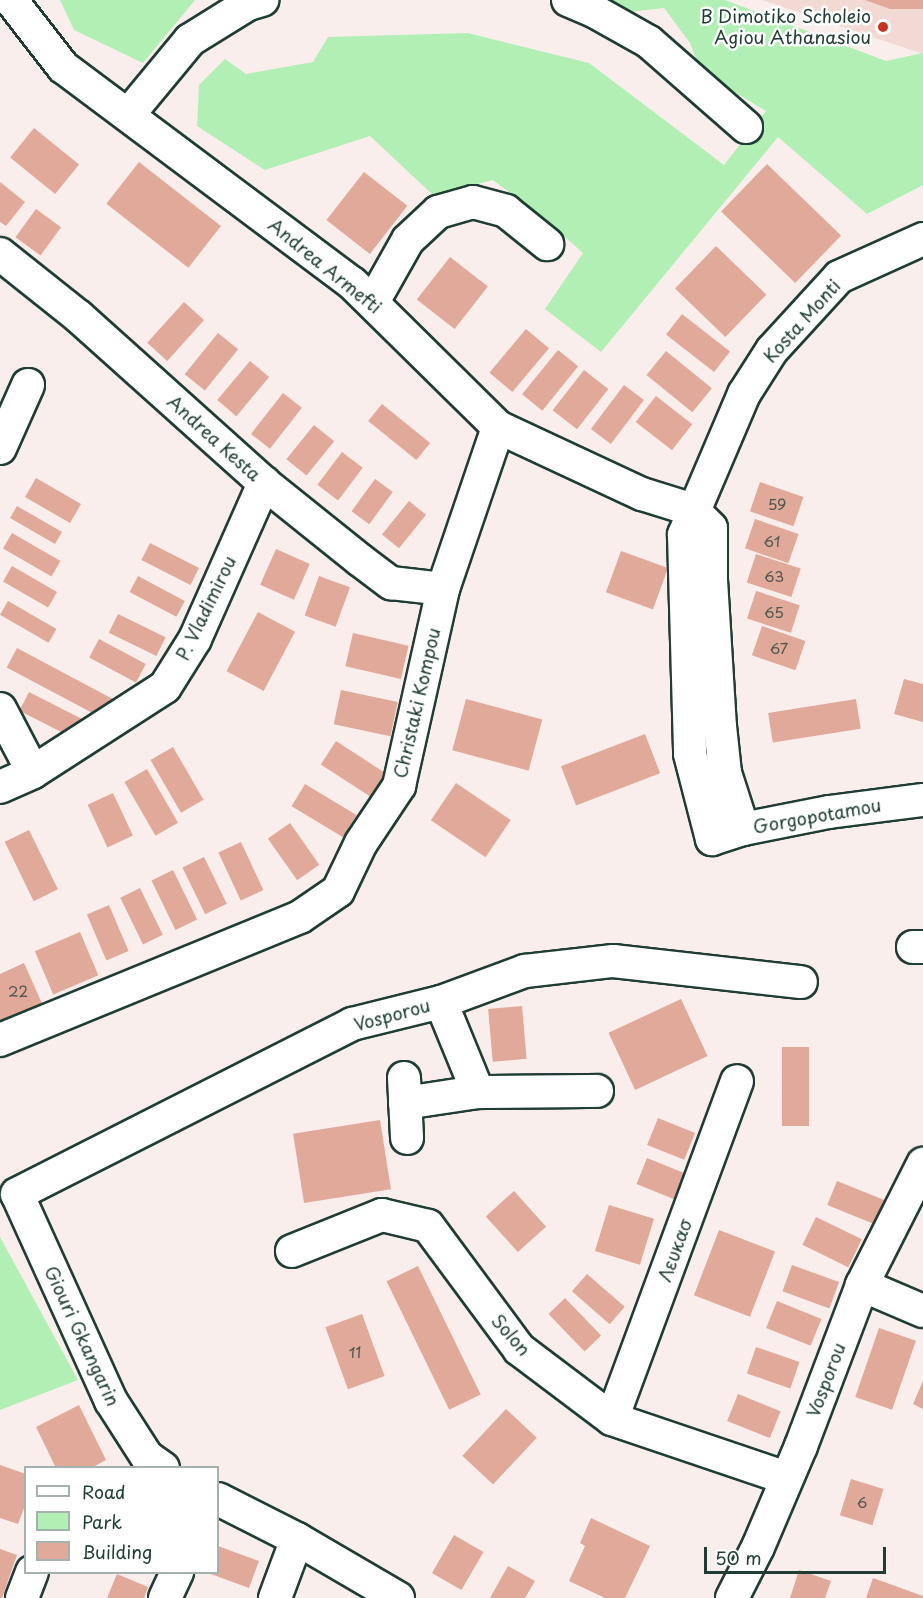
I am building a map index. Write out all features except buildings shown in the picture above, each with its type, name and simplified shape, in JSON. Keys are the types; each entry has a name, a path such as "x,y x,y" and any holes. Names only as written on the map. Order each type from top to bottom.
{"street":[{"name":"Andrea Armefti","path":"11,0 63,67 373,302 498,427 642,494 693,510"},
{"path":"128,115 190,40 248,4 262,0"},
{"path":"568,0 594,11 649,42 746,127"},
{"path":"373,302 408,240 438,212 472,202 506,211 547,244"},
{"name":"Kosta Monti","path":"712,839 690,754 684,535 744,394 772,350 839,277 923,239"},
{"name":"Andrea Kesta","path":"0,254 78,316 264,483 391,583 443,589"},
{"path":"0,448 28,384"},
{"name":"Christaki Kompou","path":"0,1040 300,917 338,891 361,843 399,786 443,589 498,427"},
{"name":"P. Vladimirou","path":"0,787 33,772 165,687 195,639 264,483"},
{"path":"693,510 711,528 711,580 721,738 725,773 743,829"},
{"path":"0,709 33,772"},
{"name":"Gorgopotamou","path":"712,839 743,829 829,812 923,800"},
{"name":"Vosporou","path":"17,1194 352,1024 441,1002 525,970 613,961 801,982"},
{"path":"441,1002 478,1092"},
{"name":"Λευκασ","path":"612,1419 737,1082"},
{"path":"407,1138 405,1090 597,1091"},
{"name":"Vosporou","path":"732,1598 758,1547 862,1285 923,1164"},
{"name":"Giouri Gkangarin","path":"17,1194 95,1370 146,1464"},
{"name":"Solon","path":"292,1251 382,1215 428,1226 519,1349 612,1419 786,1478"},
{"path":"862,1285 923,1311"},
{"path":"219,1500 297,1539 398,1598"},
{"path":"274,1598 297,1539"},
{"path":"22,1598 31,1574"},
{"path":"165,1598 176,1574"}],"shaded area":[{"name":"B Dimotiko Scholeio Agiou Athanasiou","path":"762,0 923,0 923,54"}],"green space":[{"path":"60,0 195,0 143,63 74,30"},
{"path":"606,0 725,0 886,61 923,53 923,185 867,214 778,137 601,352 545,309 583,253 541,216 493,180 433,195 370,136 265,170 197,126 199,85 225,59 246,74 313,62 328,37 468,33 589,63 724,165 766,111 701,72 690,43 664,8 629,12"},
{"path":"0,1237 78,1380 0,1410"}],"place":[{"name":"B Dimotiko Scholeio Agiou Athanasiou","path":"883,27"}]}
